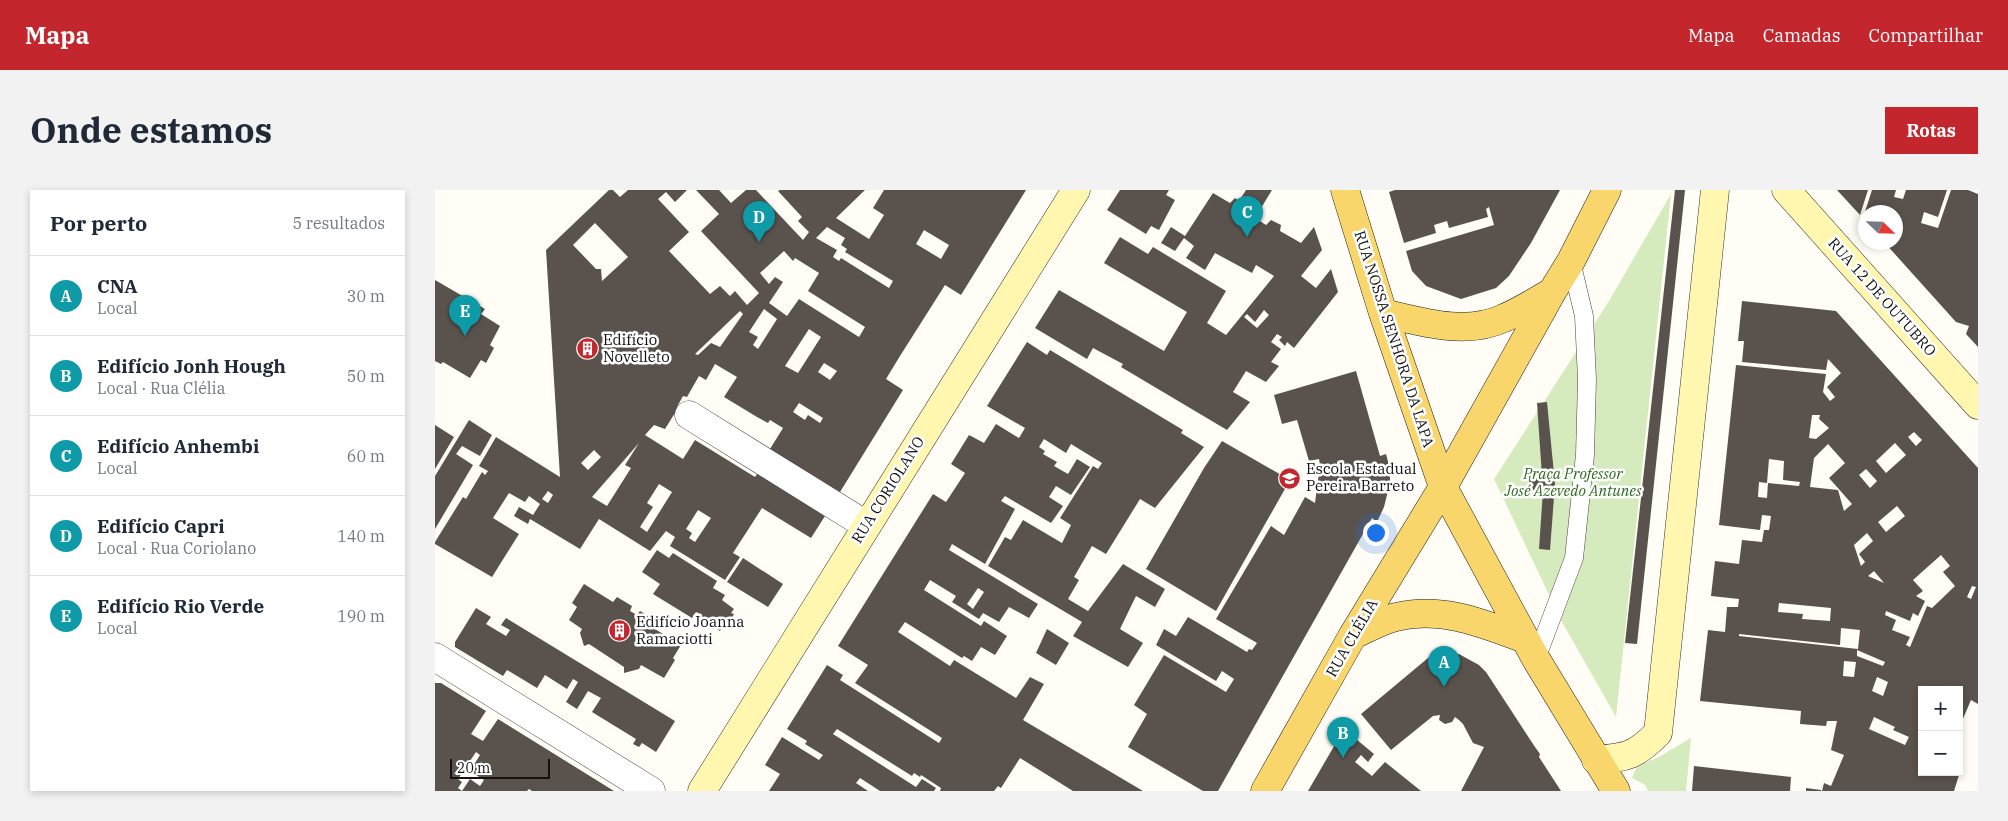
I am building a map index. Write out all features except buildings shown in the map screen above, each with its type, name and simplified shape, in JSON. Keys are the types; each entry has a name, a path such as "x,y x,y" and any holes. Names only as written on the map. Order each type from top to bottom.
{"main road":[{"name":"RUA NOSSA SENHORA DA LAPA","path":"1345,190 1383,313 1443,487"},
{"path":"1607,190 1571,261 1443,487 1530,649 1596,760 1617,791"},
{"path":"1383,313 1438,325 1482,326 1503,319 1552,292"},
{"name":"RUA CLÉLIA","path":"1265,791 1353,635 1443,487"},
{"path":"1353,635 1395,617 1429,612 1475,620 1530,649"}],"street":[{"name":"RUA CORIOLANO","path":"702,791 1076,190"},
{"path":"1596,760 1621,758 1641,750 1658,733 1715,190"},
{"name":"RUA 12 DE OUTUBRO","path":"1786,190 1978,405"},
{"path":"689,415 866,525"},
{"path":"435,657 651,791"}],"lane":[{"path":"1530,649 1574,558 1585,455 1587,379 1584,316 1571,261"}],"green space":[{"name":"Praça Professor José Azevedo Antunes","path":"1671,194 1616,717 1561,620 1494,479 1609,301"},
{"path":"1691,738 1686,791 1648,791 1645,785 1632,778 1637,766 1657,758"}],"place":[{"name":"Edifício Anhembi","path":"1247,237"},
{"name":"Edifício Capri","path":"759,242"},
{"name":"Edifício Rio Verde","path":"465,336"},
{"name":"Edifício Novelleto","path":"587,349"},
{"name":"Escola Estadual Pereira Barreto","path":"1290,478"},
{"name":"Edifício Joanna Ramaciotti","path":"620,631"},
{"name":"CNA","path":"1444,687"},
{"name":"Edifício Jonh Hough","path":"1343,758"}]}
